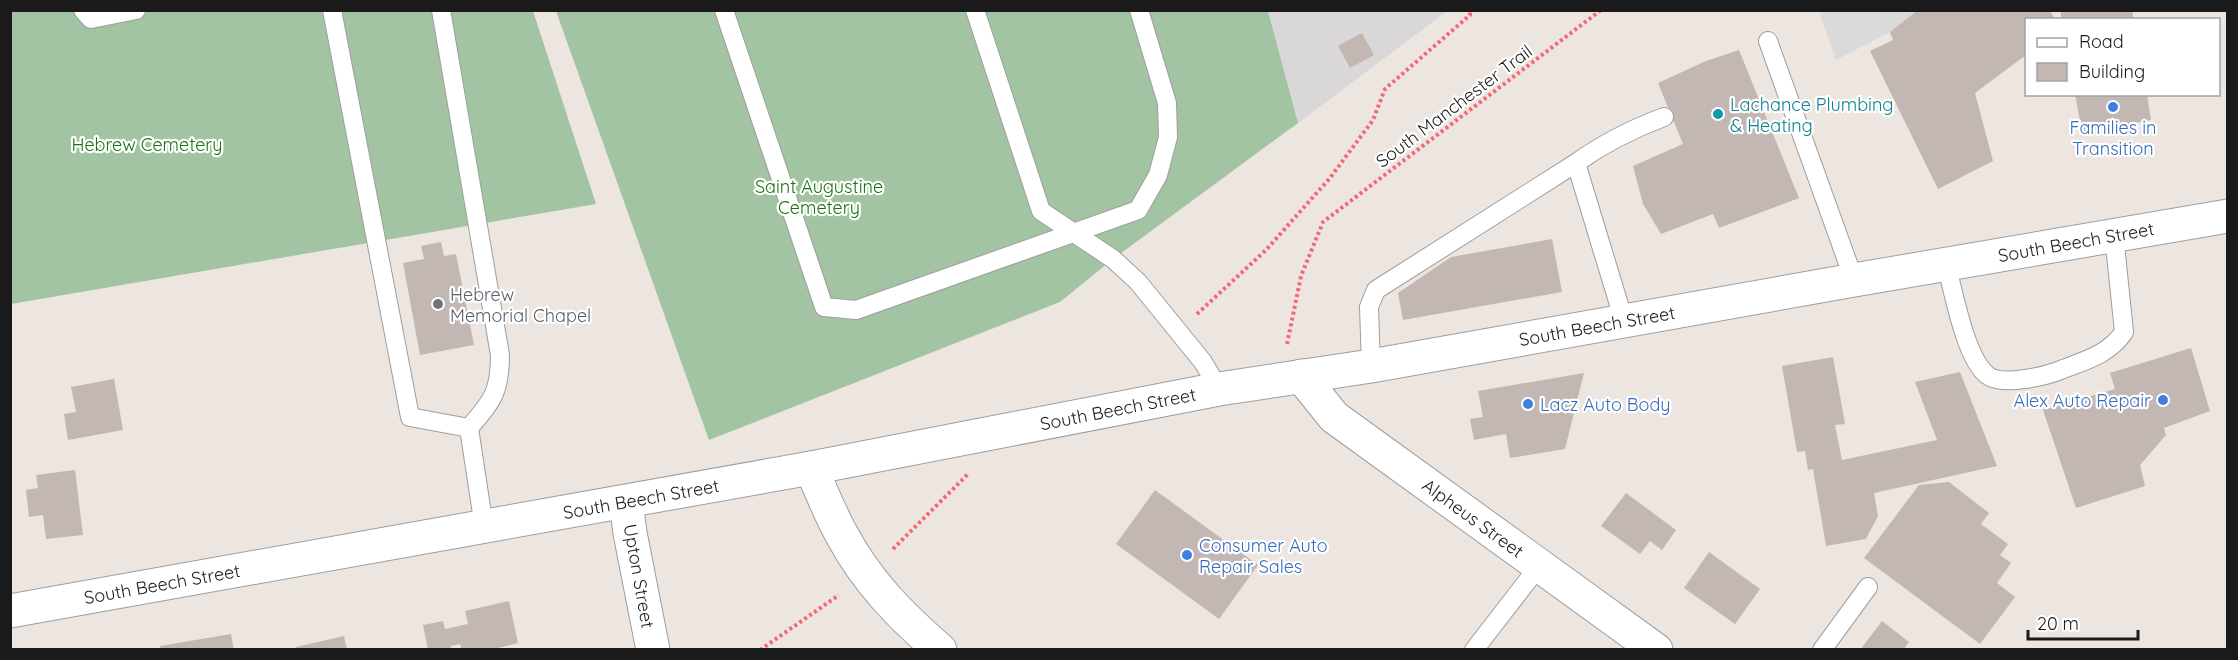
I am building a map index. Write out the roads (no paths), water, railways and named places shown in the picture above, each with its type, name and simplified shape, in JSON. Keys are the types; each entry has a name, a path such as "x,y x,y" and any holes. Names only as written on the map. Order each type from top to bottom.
{"street":[{"name":"South Beech Street","path":"10,611 626,502 1219,389 1294,362 1371,366 2228,216"},
{"name":"Alpheus Street","path":"1294,362 1334,417 1656,650"},
{"path":"811,468 842,535 867,575 900,615 940,650"},
{"name":"Upton Street","path":"626,502 653,650"}],"lane":[{"path":"83,10 91,19 136,10"},
{"path":"332,10 410,417 469,428"},
{"path":"441,10 500,355 500,378 492,400 469,428 484,527"},
{"path":"724,10 824,307 856,310 1138,210 1158,176 1168,137 1167,103 1139,10"},
{"path":"975,10 1041,211 1113,259 1138,282 1203,362 1219,389"},
{"path":"1768,41 1854,280"},
{"path":"1371,366 1369,307 1376,290 1602,145 1633,129 1664,117"},
{"path":"1576,163 1624,321"},
{"path":"1946,264 1969,350 1988,376 2005,382 2054,373 2116,345 2124,332 2114,235"},
{"path":"1474,650 1539,566"},
{"path":"1822,650 1868,587"}],"place":[{"name":"Families in Transition","path":"2113,107"},
{"name":"Lachance Plumbing & Heating","path":"1718,114"},
{"name":"Hebrew Memorial Chapel","path":"438,304"},
{"name":"Alex Auto Repair","path":"2163,400"},
{"name":"Lacz Auto Body","path":"1528,404"},
{"name":"Consumer Auto Repair Sales","path":"1187,555"}],"park label":[{"name":"Hebrew Cemetery","path":"147,144"},
{"name":"Saint Augustine Cemetery","path":"819,196"}]}
